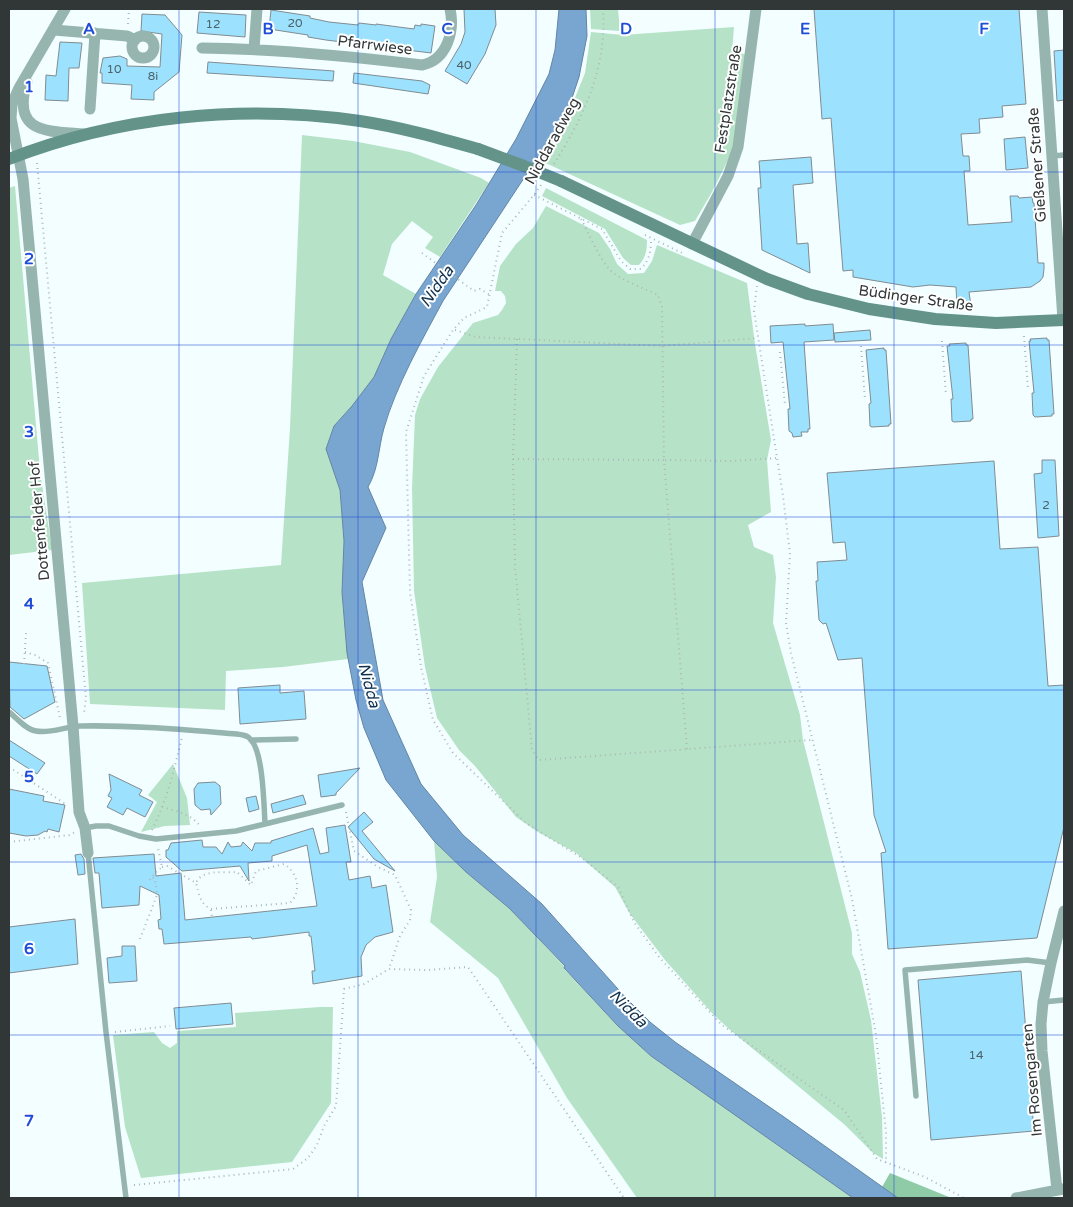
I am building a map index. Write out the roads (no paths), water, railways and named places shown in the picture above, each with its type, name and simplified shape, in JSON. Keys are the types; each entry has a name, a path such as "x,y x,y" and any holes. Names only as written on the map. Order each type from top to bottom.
{"main road":[{"name":"Büdinger Straße","path":"14,157 86,134 134,124 181,118 234,114 300,115 360,121 478,149 524,166 561,181 692,244 762,282 842,303 916,317 973,323 1064,320"}],"street":[{"path":"65,9 32,69 25,89 25,110 31,124 39,129 86,134"},
{"path":"254,49 257,9"},
{"name":"Pfarrwiese","path":"202,48 254,49 338,55 422,66 439,56 448,43 452,28 450,9"},
{"name":"Festplatzstraße","path":"692,244 728,176 738,147 756,9"},
{"name":"Gießener Straße","path":"1042,9 1052,156 1060,205 1064,320"},
{"path":"54,30 131,38"},
{"path":"90,109 94,33"},
{"name":"Dottenfelder Hof","path":"32,69 19,88 12,104 11,118 14,157 23,179 77,726 79,812 85,828 88,853"},
{"name":"Im Rosengarten","path":"1016,1198 1060,1189 1042,1051 1041,1024 1043,1002 1064,911"}],"lane":[{"path":"1052,156 1064,155"},
{"path":"9,712 28,728 35,731 51,731 77,726 184,730 248,736 254,742 260,764 265,824"},
{"path":"251,740 296,739"},
{"path":"85,828 109,826 156,839 236,831 342,804"},
{"path":"88,853 106,1032 126,1198"},
{"path":"916,1096 905,970 1027,960 1051,963"},
{"path":"1043,1002 1064,1000"}],"water":[{"name":"Nidda","path":"559,9 586,9 587,36 579,77 571,101 555,131 443,301 418,347 389,412 374,473 368,487 386,528 362,582 383,700 421,784 463,835 542,904 626,998 650,1022 675,1042 898,1198 853,1198 651,1056 618,1026 564,968 565,966 509,908 466,872 434,841 386,780 364,728 356,700 347,653 342,592 344,541 340,490 326,449 334,426 374,377 391,339 416,294 476,205 516,139 549,74 555,50"}]}
